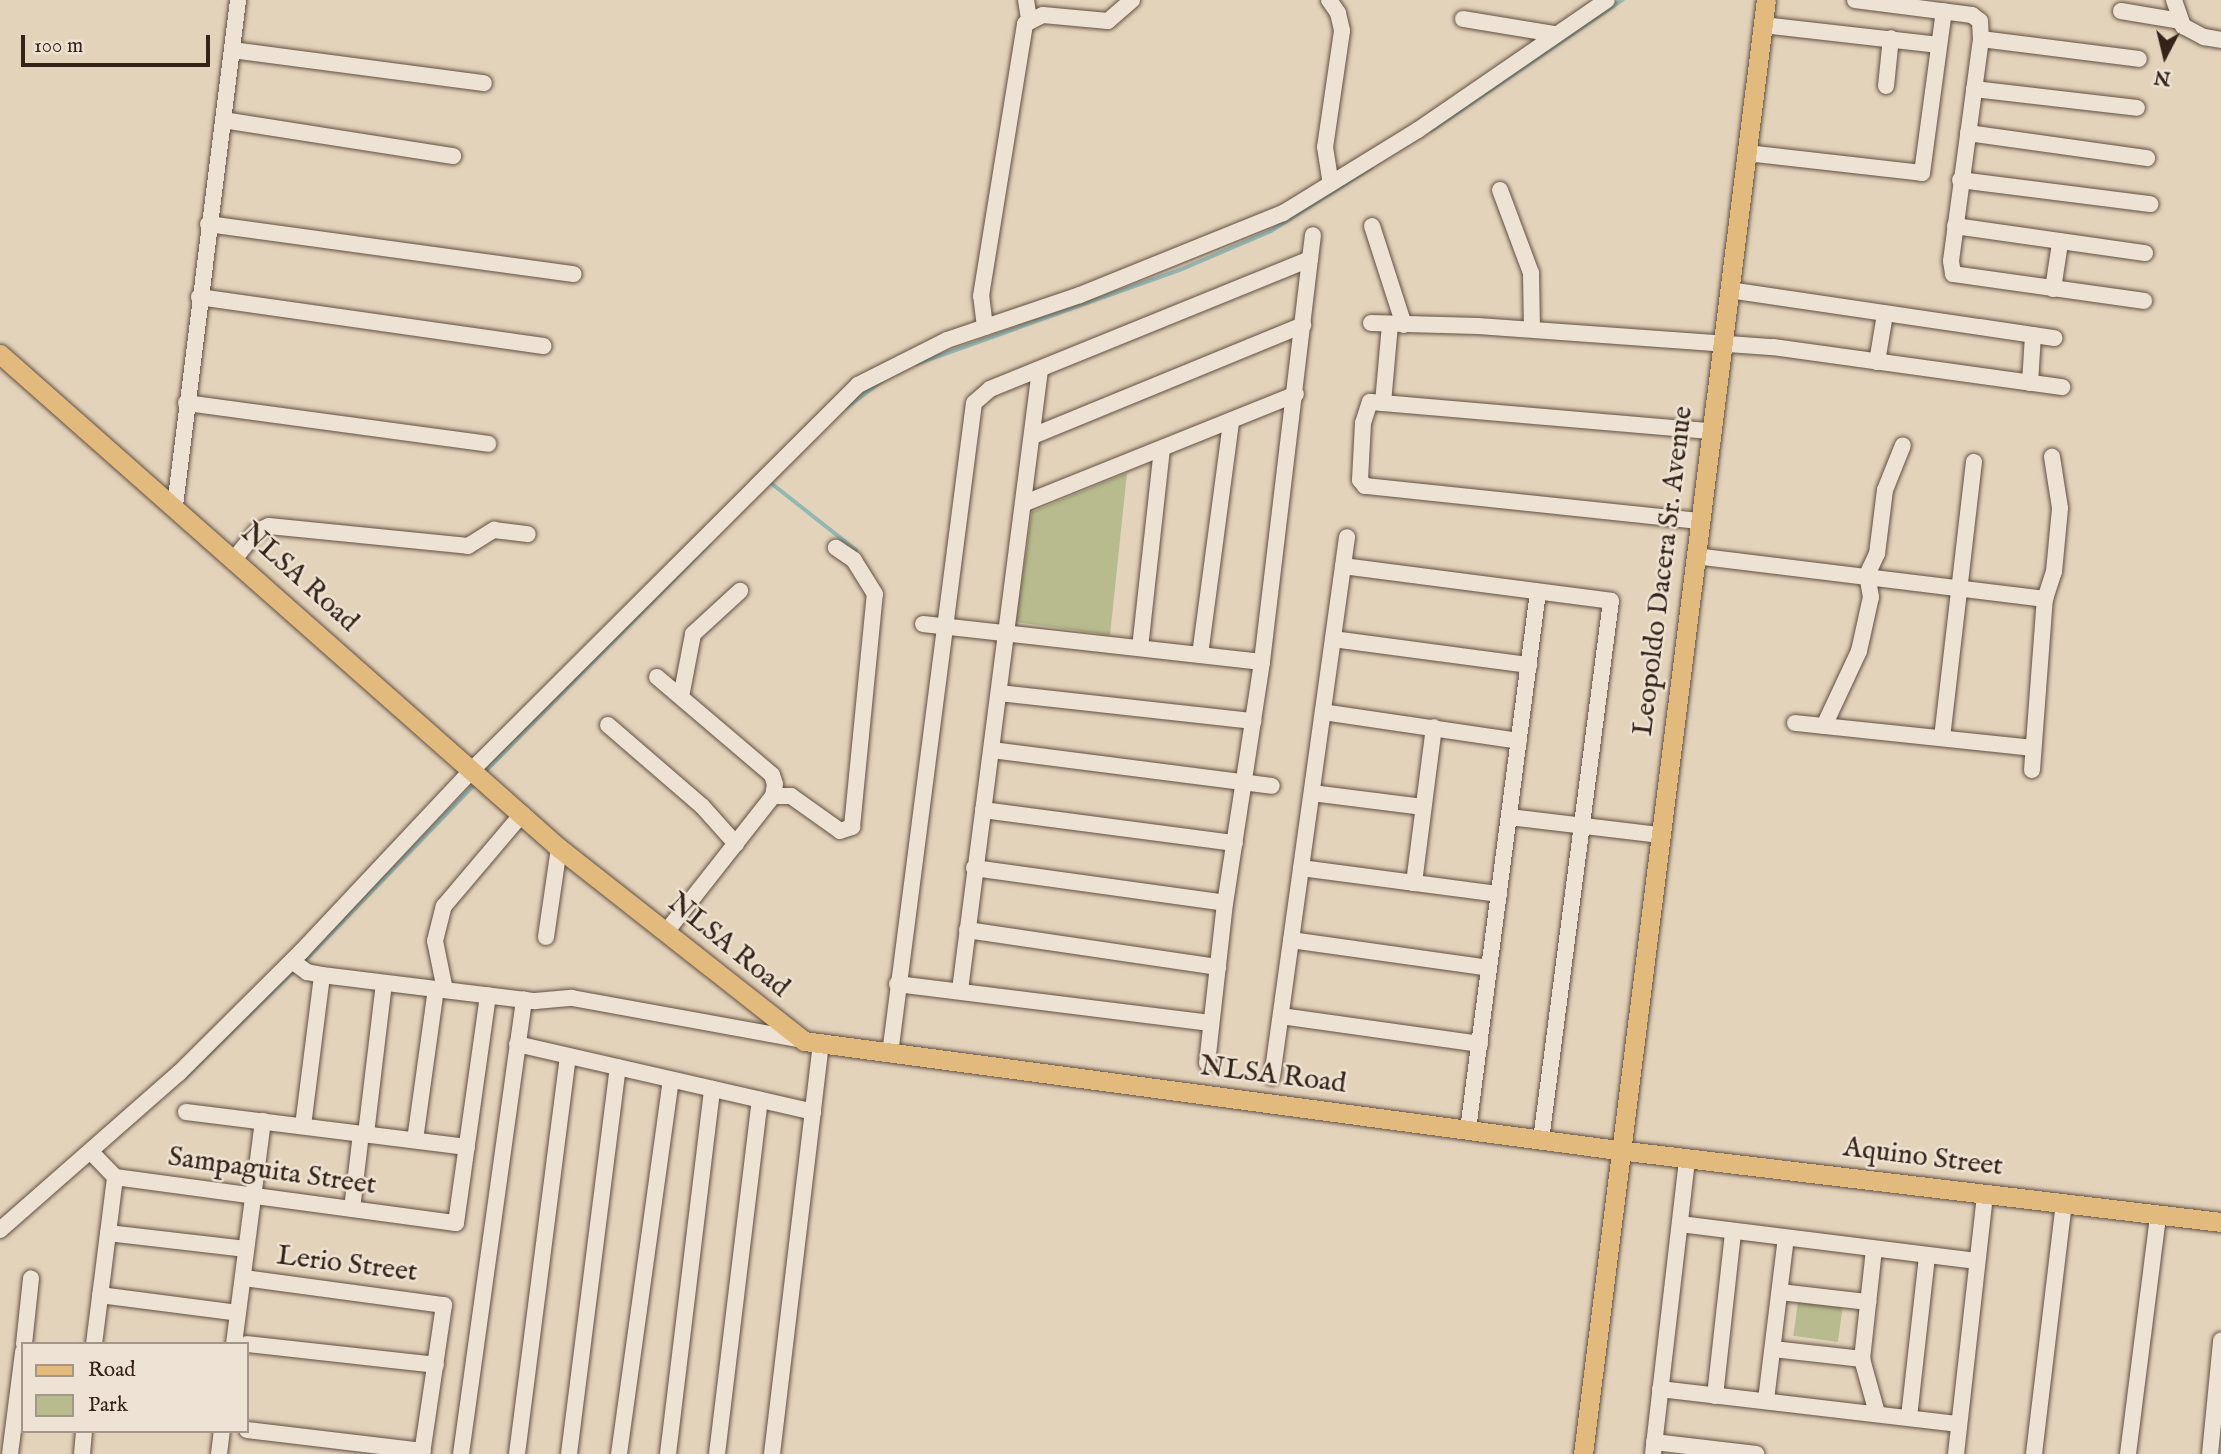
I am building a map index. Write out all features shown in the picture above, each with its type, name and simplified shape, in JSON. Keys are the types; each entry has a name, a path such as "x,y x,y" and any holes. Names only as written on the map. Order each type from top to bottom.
{"main road":[{"name":"Leopoldo Dacera Sr. Avenue","path":"1583,1454 1618,1150 1766,0"},
{"name":"NLSA Road","path":"0,354 235,558 559,848 813,1043 1618,1150"},
{"name":"Aquino Street","path":"1618,1150 2221,1222"}],"street":[{"path":"175,506 238,0"},
{"path":"1026,0 1029,19"},
{"path":"985,327 981,296 1022,29 1029,19 1043,15 1108,21 1132,0"},
{"path":"1329,0 1338,13 1342,32 1325,147 1331,183"},
{"path":"0,1230 305,968 479,774 858,385 914,355 1246,229 1331,183 1454,106 1607,0"},
{"path":"1856,0 1976,17 1981,39 1951,266 1957,276 2144,301"},
{"path":"2174,0 2181,21 2192,33 2221,40"},
{"path":"1746,153 1922,173 1944,11"},
{"path":"2121,11 2181,21"},
{"path":"1463,19 1555,34"},
{"path":"1763,24 1939,45"},
{"path":"1886,86 1891,38"},
{"path":"1981,39 2139,59"},
{"path":"232,50 484,83"},
{"path":"1974,89 2137,108"},
{"path":"223,120 453,156"},
{"path":"1968,133 2147,158"},
{"path":"1961,180 2150,204"},
{"path":"1500,190 1531,273 1532,329"},
{"path":"208,224 573,274"},
{"path":"1372,226 1397,324 1384,403"},
{"path":"1955,226 2145,253"},
{"path":"1206,1063 1225,903 1246,782 1262,662 1313,235"},
{"path":"2053,289 2060,243"},
{"path":"890,1054 974,403 990,389 1310,259"},
{"path":"1729,290 2054,338"},
{"path":"199,297 544,346"},
{"path":"1877,362 1885,314"},
{"path":"1371,323 1532,329 1722,344 2062,387"},
{"path":"1035,435 1303,325"},
{"path":"2030,383 2033,335"},
{"path":"960,990 974,867 1035,435 1040,370"},
{"path":"1025,503 1231,424 1296,394"},
{"path":"1699,522 1365,486 1359,474 1366,407 1370,402 1711,431"},
{"path":"186,403 488,444"},
{"path":"1200,655 1231,424"},
{"path":"1824,726 1858,651 1871,597 1867,575 1877,554 1885,490 1903,445"},
{"path":"1140,648 1162,450"},
{"path":"2032,770 2045,598 2054,572 2060,508 2052,457"},
{"path":"1942,737 1975,462"},
{"path":"235,558 257,532 269,526 468,546 494,530 528,534"},
{"path":"1272,1077 1347,537"},
{"path":"773,796 791,796 840,831 852,827 875,594 854,560 836,548"},
{"path":"1695,556 1867,575 1958,590 2045,598"},
{"path":"1343,566 1611,601 1541,1140"},
{"path":"681,697 693,634 740,591"},
{"path":"1468,1130 1538,592"},
{"path":"923,624 1262,662"},
{"path":"1333,639 1529,665"},
{"path":"657,677 772,775 773,796 666,932"},
{"path":"999,693 1253,721"},
{"path":"1323,712 1519,741"},
{"path":"1795,723 2033,748"},
{"path":"608,725 709,812 736,844"},
{"path":"1414,883 1434,727"},
{"path":"992,750 1272,786"},
{"path":"1312,793 1423,807"},
{"path":"983,810 1235,843"},
{"path":"415,1140 440,990 435,942 444,906 522,814"},
{"path":"1509,817 1658,835"},
{"path":"546,937 559,848"},
{"path":"974,867 1225,903"},
{"path":"1301,868 1499,894"},
{"path":"967,930 1218,967"},
{"path":"1291,940 1489,968"},
{"path":"305,968 440,990 524,999 572,998 813,1043 813,1112 772,1454"},
{"path":"303,1126 305,968"},
{"path":"352,1209 384,983"},
{"path":"897,984 1211,1023"},
{"path":"186,1112 467,1147 488,995"},
{"path":"461,1454 524,999"},
{"path":"1281,1016 1480,1044"},
{"path":"517,1044 813,1112"},
{"path":"517,1454 568,1056"},
{"path":"569,1454 618,1067"},
{"path":"619,1454 671,1080"},
{"path":"668,1454 712,1089"},
{"path":"717,1454 760,1100"},
{"path":"240,1342 238,1313 263,1121"},
{"name":"Sampaguita Street","path":"115,1177 456,1223 467,1147"},
{"path":"91,1152 115,1177 94,1342"},
{"path":"1687,1158 1653,1448 1756,1454"},
{"path":"1956,1454 1985,1194"},
{"path":"2034,1454 2064,1203"},
{"path":"2128,1454 2158,1215"},
{"path":"1680,1224 1977,1261"},
{"path":"1715,1396 1733,1232"},
{"path":"107,1233 246,1249"},
{"path":"1766,1400 1786,1238"},
{"path":"1874,1249 1862,1359 1877,1413"},
{"path":"1909,1417 1927,1256"},
{"path":"24,1342 31,1278"},
{"name":"Lerio Street","path":"244,1278 444,1305 436,1366"},
{"path":"1780,1292 1867,1302"},
{"path":"100,1295 238,1313"},
{"path":"2210,1454 2221,1341"},
{"path":"248,1345 436,1366 423,1452 248,1430"},
{"path":"1773,1349 1862,1359"},
{"path":"10,1454 21,1368"},
{"path":"1660,1389 1959,1423"},
{"path":"82,1454 84,1433"},
{"path":"219,1454 222,1433"}],"green space":[{"path":"1127,473 1110,635 1016,622 1032,512"},
{"path":"1798,1302 1843,1308 1838,1342 1793,1336"}],"waterway":[{"path":"1431,131 1622,0"},
{"path":"917,364 1180,270 1271,231 1371,168"},
{"path":"846,408 885,379"},
{"path":"770,482 856,550"},
{"path":"484,773 709,544"},
{"path":"303,963 475,784"},
{"path":"185,1078 295,970"}]}
